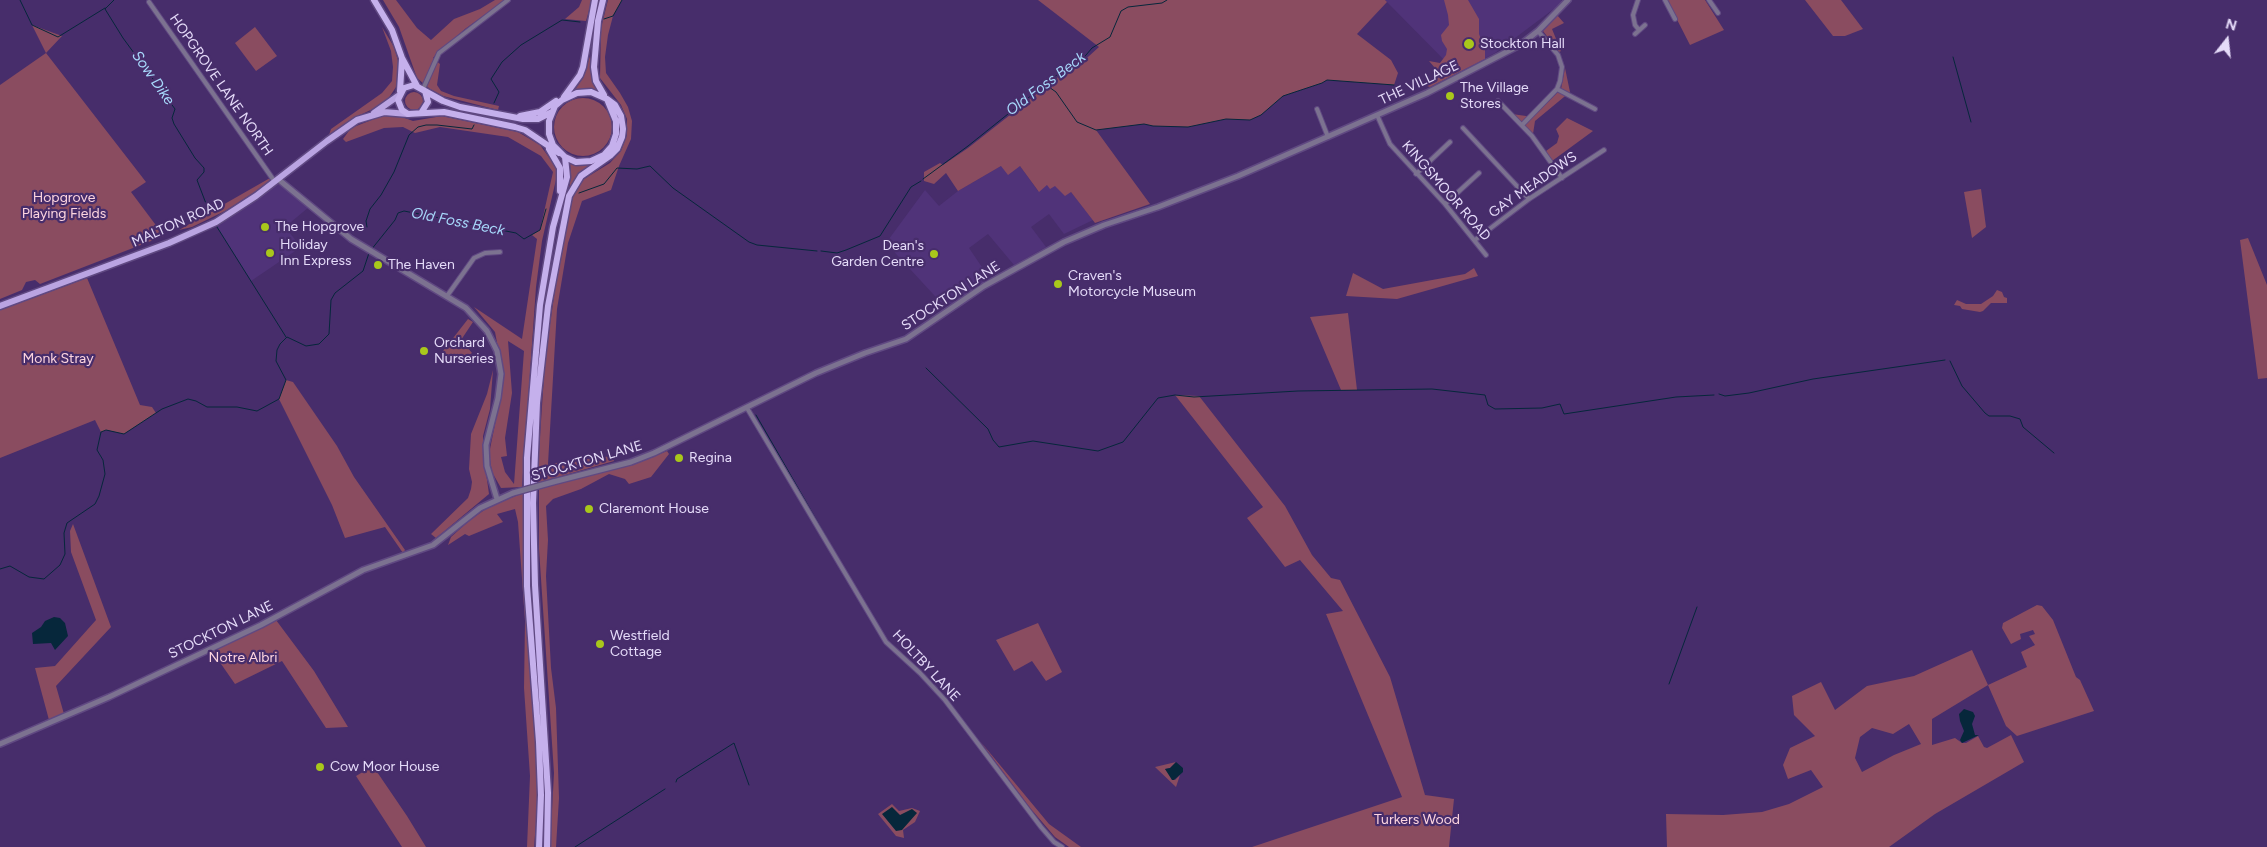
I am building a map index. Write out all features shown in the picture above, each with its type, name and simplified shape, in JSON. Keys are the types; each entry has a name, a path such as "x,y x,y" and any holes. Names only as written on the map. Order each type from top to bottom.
{"highway":[{"path":"374,0 394,34 402,58 422,88 428,102 421,112"},
{"path":"539,847 541,795 539,742 527,586 527,458 540,305 560,200 568,177 562,155 553,145 549,134 549,121 552,112 580,75 595,0"},
{"path":"402,58 399,105 408,114 444,112 507,124 525,130 546,145 576,162 591,161 608,151 614,141 616,128 614,114 596,81 594,67 598,21 603,0"},
{"path":"399,95 406,87 422,88 460,107 523,119 538,119 552,112"},
{"path":"507,116 526,116 540,112 568,92"},
{"path":"547,847 546,749 535,585 533,503 537,403 548,306 569,196 581,176 611,155 617,149 622,137 622,116 615,105 606,98 586,92 570,95 562,100"},
{"path":"546,145 560,168 560,200"}],"main road":[{"name":"MALTON ROAD","path":"373,114 399,95"},
{"name":"MALTON ROAD","path":"0,306 196,232 241,207 327,140 357,120 373,114 390,112 408,114"}],"street":[{"path":"422,88 439,53 508,0"},
{"name":"THE VILLAGE","path":"1264,165 1421,96 1492,61 1520,45 1538,31 1568,0"},
{"path":"1638,0 1633,15 1639,30"},
{"path":"1665,0 1675,19"},
{"path":"1709,0 1718,13"},
{"name":"HOPGROVE LANE NORTH","path":"149,2 277,180"},
{"path":"1634,34 1645,25"},
{"path":"1522,125 1557,89 1562,72 1558,54 1538,31"},
{"path":"1557,89 1595,110"},
{"path":"1498,101 1522,125 1562,178"},
{"path":"1317,109 1328,136"},
{"name":"KINGSMOOR ROAD","path":"1377,115 1390,144 1445,204 1486,255"},
{"path":"1464,128 1529,200"},
{"path":"1416,174 1450,142"},
{"name":"GAY MEADOWS","path":"1475,240 1529,200 1604,150"},
{"name":"STOCKTON LANE","path":"0,744 109,697 261,625 363,570 433,545 480,508 497,499 513,493 631,462 654,453 839,363 906,339 997,278 1071,238 1104,224 1158,207 1264,165"},
{"path":"1445,204 1479,173"},
{"path":"277,180 367,249 466,308 480,322 493,342 499,360 500,384 488,436 486,456 491,482 497,499"},
{"path":"447,296 474,258 485,253 500,252"},
{"name":"HOLTBY LANE","path":"747,408 886,642 920,673 945,700 1054,842 1062,847"},
{"path":"1054,842 1054,847"}],"shaded area":[{"name":"Stockton Hall","path":"1385,0 1561,0 1563,2 1495,53 1457,73"},
{"path":"1001,166 1020,166 1038,191 1047,185 1055,185 1071,192 1093,220 1064,234 1049,214 1031,227 1046,247 1014,265 988,234 969,248 990,279 945,307 886,243 925,190 939,206 958,191"},
{"path":"278,183 309,207 285,227 301,247 251,281 217,227"}],"green space":[{"path":"383,0 396,0 417,28 431,40 454,19 480,9 495,0 505,0 465,29 433,58 440,64 437,85 441,91 454,96 499,106 498,110 443,96 430,89 417,78 399,27"},
{"path":"582,0 592,0 586,21 565,19 579,7"},
{"path":"608,0 622,0 613,16 608,35 605,57 606,73 628,107 632,121 631,139 611,190 582,201 568,243 557,309 548,464 612,456 614,461 537,483 545,360 556,282 574,191 584,179 610,163 621,151 627,135 627,119 621,105 600,78 601,28"},
{"path":"1038,0 1385,0 1387,2 1357,34 1391,60 1398,73 1394,85 1327,80 1283,96 1261,115 1250,120 1226,119 1188,127 1144,124 1096,130 1150,204 1095,223 1071,192 1065,196 1055,186 1050,189 1047,185 1039,192 1020,166 1008,175 1001,166 958,191 946,173 934,184 924,181 924,172 940,163 943,165 968,148 1062,74 1078,66 1099,47"},
{"path":"1444,0 1468,0 1479,19 1479,34 1485,50 1485,59 1430,87 1427,86 1429,82 1441,75 1429,61 1440,63 1446,55 1447,49 1441,35 1449,25"},
{"path":"1667,0 1705,0 1724,30 1690,45"},
{"path":"1805,0 1841,0 1863,29 1845,36 1833,36"},
{"path":"1557,15 1564,23 1552,29 1561,51 1559,52 1543,31"},
{"path":"32,25 62,36 46,53"},
{"path":"255,27 277,56 256,71 235,43"},
{"path":"382,27 394,47 399,64 400,77 397,77 396,87 388,99 377,107 360,115 329,135 331,129 382,93 392,81 391,51"},
{"name":"Hopgrove Playing Fields","path":"46,53 146,182 131,192 164,236 40,284 35,280 26,282 22,290 0,299 0,85"},
{"path":"590,56 593,82 598,91 584,89 574,91 583,78"},
{"path":"1565,68 1570,92 1535,121 1533,134 1512,114 1533,117 1561,89"},
{"path":"414,92 420,95 423,101 420,107 414,110 408,107 405,101 408,95"},
{"path":"577,98 589,98 604,106 612,121 612,133 604,148 589,156 577,156 562,148 554,133 554,121 562,106"},
{"path":"382,116 399,116 413,121 442,116 518,132 540,145 556,167 557,175 542,241 536,287 522,487 501,488 492,472 489,454 504,379 495,332 474,307 522,339 537,239 532,235 540,230 553,172 541,156 508,137 440,127 415,133 403,127 384,128 346,142 343,139 351,128","holes":["508,341 524,351 514,484 505,472 501,457 507,456 505,438 512,393"]},
{"path":"1567,118 1593,131 1552,161 1546,151 1557,143 1559,136 1556,129"},
{"path":"570,162 596,162 576,178 569,189 571,176"},
{"path":"270,178 271,180 256,191 225,211 192,227 179,230"},
{"path":"1981,189 1986,227 1972,238 1964,192"},
{"path":"2248,238 2267,285 2267,378 2258,379 2240,240"},
{"path":"1474,268 1478,276 1397,299 1346,296 1353,273 1383,289 1465,274"},
{"name":"Monk Stray","path":"87,278 140,405 152,407 156,413 124,434 107,430 101,432 95,420 0,458 0,310"},
{"path":"1997,290 2002,292 2004,297 2007,298 2007,303 1991,303 1980,312 1962,309 1960,306 1954,305 1957,300 1966,304 1981,304 1993,296"},
{"path":"1348,313 1357,390 1341,390 1310,317"},
{"path":"468,319 473,322 461,340 472,353 456,364 443,351"},
{"path":"493,370 490,409 483,436 483,451 489,494 436,538 431,534 468,498 472,482 469,469 471,434 487,394"},
{"path":"286,380 293,382 337,446 354,477 405,550 403,553 385,527 345,538 332,505 279,399"},
{"name":"Turkers Wood","path":"1175,395 1199,396 1285,506 1312,555 1331,578 1340,580 1390,677 1425,795 1454,799 1449,847 1252,847 1402,797 1326,614 1343,611 1300,560 1285,567 1247,518 1263,507"},
{"path":"667,451 669,454 651,477 629,484 625,479 609,474 581,489 553,499 546,506 548,540 546,576 551,668 556,708 559,798 556,847 550,847 554,773 539,549 539,489 638,463"},
{"path":"524,493 528,624 537,760 538,802 534,847 527,847 530,776 524,688 525,621 518,522 515,509 497,514 503,522 469,536 465,534 448,545 451,537 470,520 493,504"},
{"path":"73,524 111,627 56,686 64,714 49,720 35,668 55,666 96,620 71,552 70,531"},
{"path":"2037,605 2042,606 2053,620 2076,677 2080,680 2094,711 2017,736 2006,726 1988,685 2027,667 2021,652 2035,645 2029,636 2035,634 2033,630 2020,634 2021,639 2011,644 2002,628 2003,623"},
{"name":"Notre Albri","path":"276,620 314,671 348,727 326,728 282,661 235,684 212,651"},
{"path":"1038,623 1062,672 1046,681 1032,661 1014,671 996,640"},
{"path":"1972,650 1988,685 1932,719 1932,745 1955,738 1962,743 1966,743 1978,736 1984,747 1987,748 2011,735 2024,762 1935,814 1889,847 1667,847 1666,814 1723,815 1762,812 1789,804 1823,787 1811,770 1788,779 1783,765 1790,748 1815,736 1794,715 1792,696 1821,682 1835,710 1867,686 1914,676","holes":["1909,724 1921,744 1894,755 1862,772 1855,758 1860,737 1872,728 1893,734"]},
{"path":"980,741 1049,824 1081,847 1069,847 1055,837 1031,809"},
{"path":"1176,762 1170,768 1165,769 1175,780 1180,775 1176,787 1155,767"},
{"path":"373,766 426,847 402,847 356,776"},
{"path":"892,804 899,811 912,808 920,811 915,822 903,830 904,838 896,836 878,814"}],"water":[{"path":"54,617 60,618 65,623 68,636 55,650 51,643 33,644 32,633 41,627 45,621"},
{"path":"1964,709 1973,712 1975,716 1972,724 1975,735 1979,735 1962,743 1960,740 1964,731 1959,714"},
{"path":"1176,762 1183,768 1183,772 1172,780 1165,769 1170,768"},
{"path":"892,807 900,815 912,809 917,813 902,830 896,831 882,814"}],"waterway":[{"path":"20,0 32,25 58,37 105,8"},
{"name":"Sow Dike","path":"114,0 105,9 123,38 175,109 172,118 174,124 195,158 204,168 204,172 197,180 210,214"},
{"path":"604,19 613,16 622,0"},
{"name":"Old Foss Beck","path":"923,179 968,146 1063,70 1080,62 1092,48 1110,37 1121,11 1128,7 1162,3 1167,0"},
{"path":"494,103 499,92 491,79 502,62 521,45 562,20 580,22"},
{"path":"1953,57 1971,122"},
{"path":"1046,85 1056,92 1077,122 1096,130 1144,124 1188,127 1226,119 1250,120 1261,115 1283,96 1327,80 1394,85"},
{"path":"367,227 366,221 370,209 381,195 394,172 409,135 418,127 426,125 472,129 474,125"},
{"name":"Old Foss Beck","path":"579,193 604,184 617,168 637,169 650,166 673,188 749,242 757,245 817,251"},
{"name":"Old Foss Beck","path":"821,251 837,253 880,236 911,187 921,181"},
{"name":"Old Foss Beck","path":"371,250 395,220 398,213 404,211 516,233 524,239 540,230 546,209"},
{"name":"Sow Dike","path":"217,227 286,337"},
{"name":"Old Foss Beck","path":"0,569 10,566 29,577 44,579 60,565 65,554 64,533 67,523 95,504 99,496 105,474 103,460 97,450 101,432 106,430 124,434 162,409 188,399 207,407 237,407 257,411 279,399 286,380 276,361 277,350 280,344 287,337 306,346 319,344 329,334 331,300 335,293 363,271 369,253"},
{"path":"1719,394 1725,396 1749,393 1813,379 1945,360"},
{"path":"1950,361 1962,386 1985,413 1989,416 2010,416 2020,419 2023,427 2054,453"},
{"path":"926,368 988,429 999,447 1033,441 1098,451 1123,442 1158,398 1175,395 1194,397 1298,391 1432,389 1485,395 1488,405 1495,409 1542,408 1560,404 1564,414 1676,397 1714,395"},
{"path":"756,415 847,573"},
{"path":"1669,684 1697,607"},
{"path":"676,782 677,779 734,743 749,785"},
{"path":"575,847 665,789"}],"place":[{"name":"Stockton Hall","path":"1469,44"},
{"name":"The Village Stores","path":"1450,96"},
{"name":"The Hopgrove","path":"265,227"},
{"name":"Holiday Inn Express","path":"270,253"},
{"name":"Dean's Garden Centre","path":"934,254"},
{"name":"The Haven","path":"378,265"},
{"name":"Craven's Motorcycle Museum","path":"1058,284"},
{"name":"Orchard Nurseries","path":"424,351"},
{"name":"Regina","path":"679,458"},
{"name":"Claremont House","path":"589,509"},
{"name":"Westfield Cottage","path":"600,644"},
{"name":"Cow Moor House","path":"320,767"}]}
